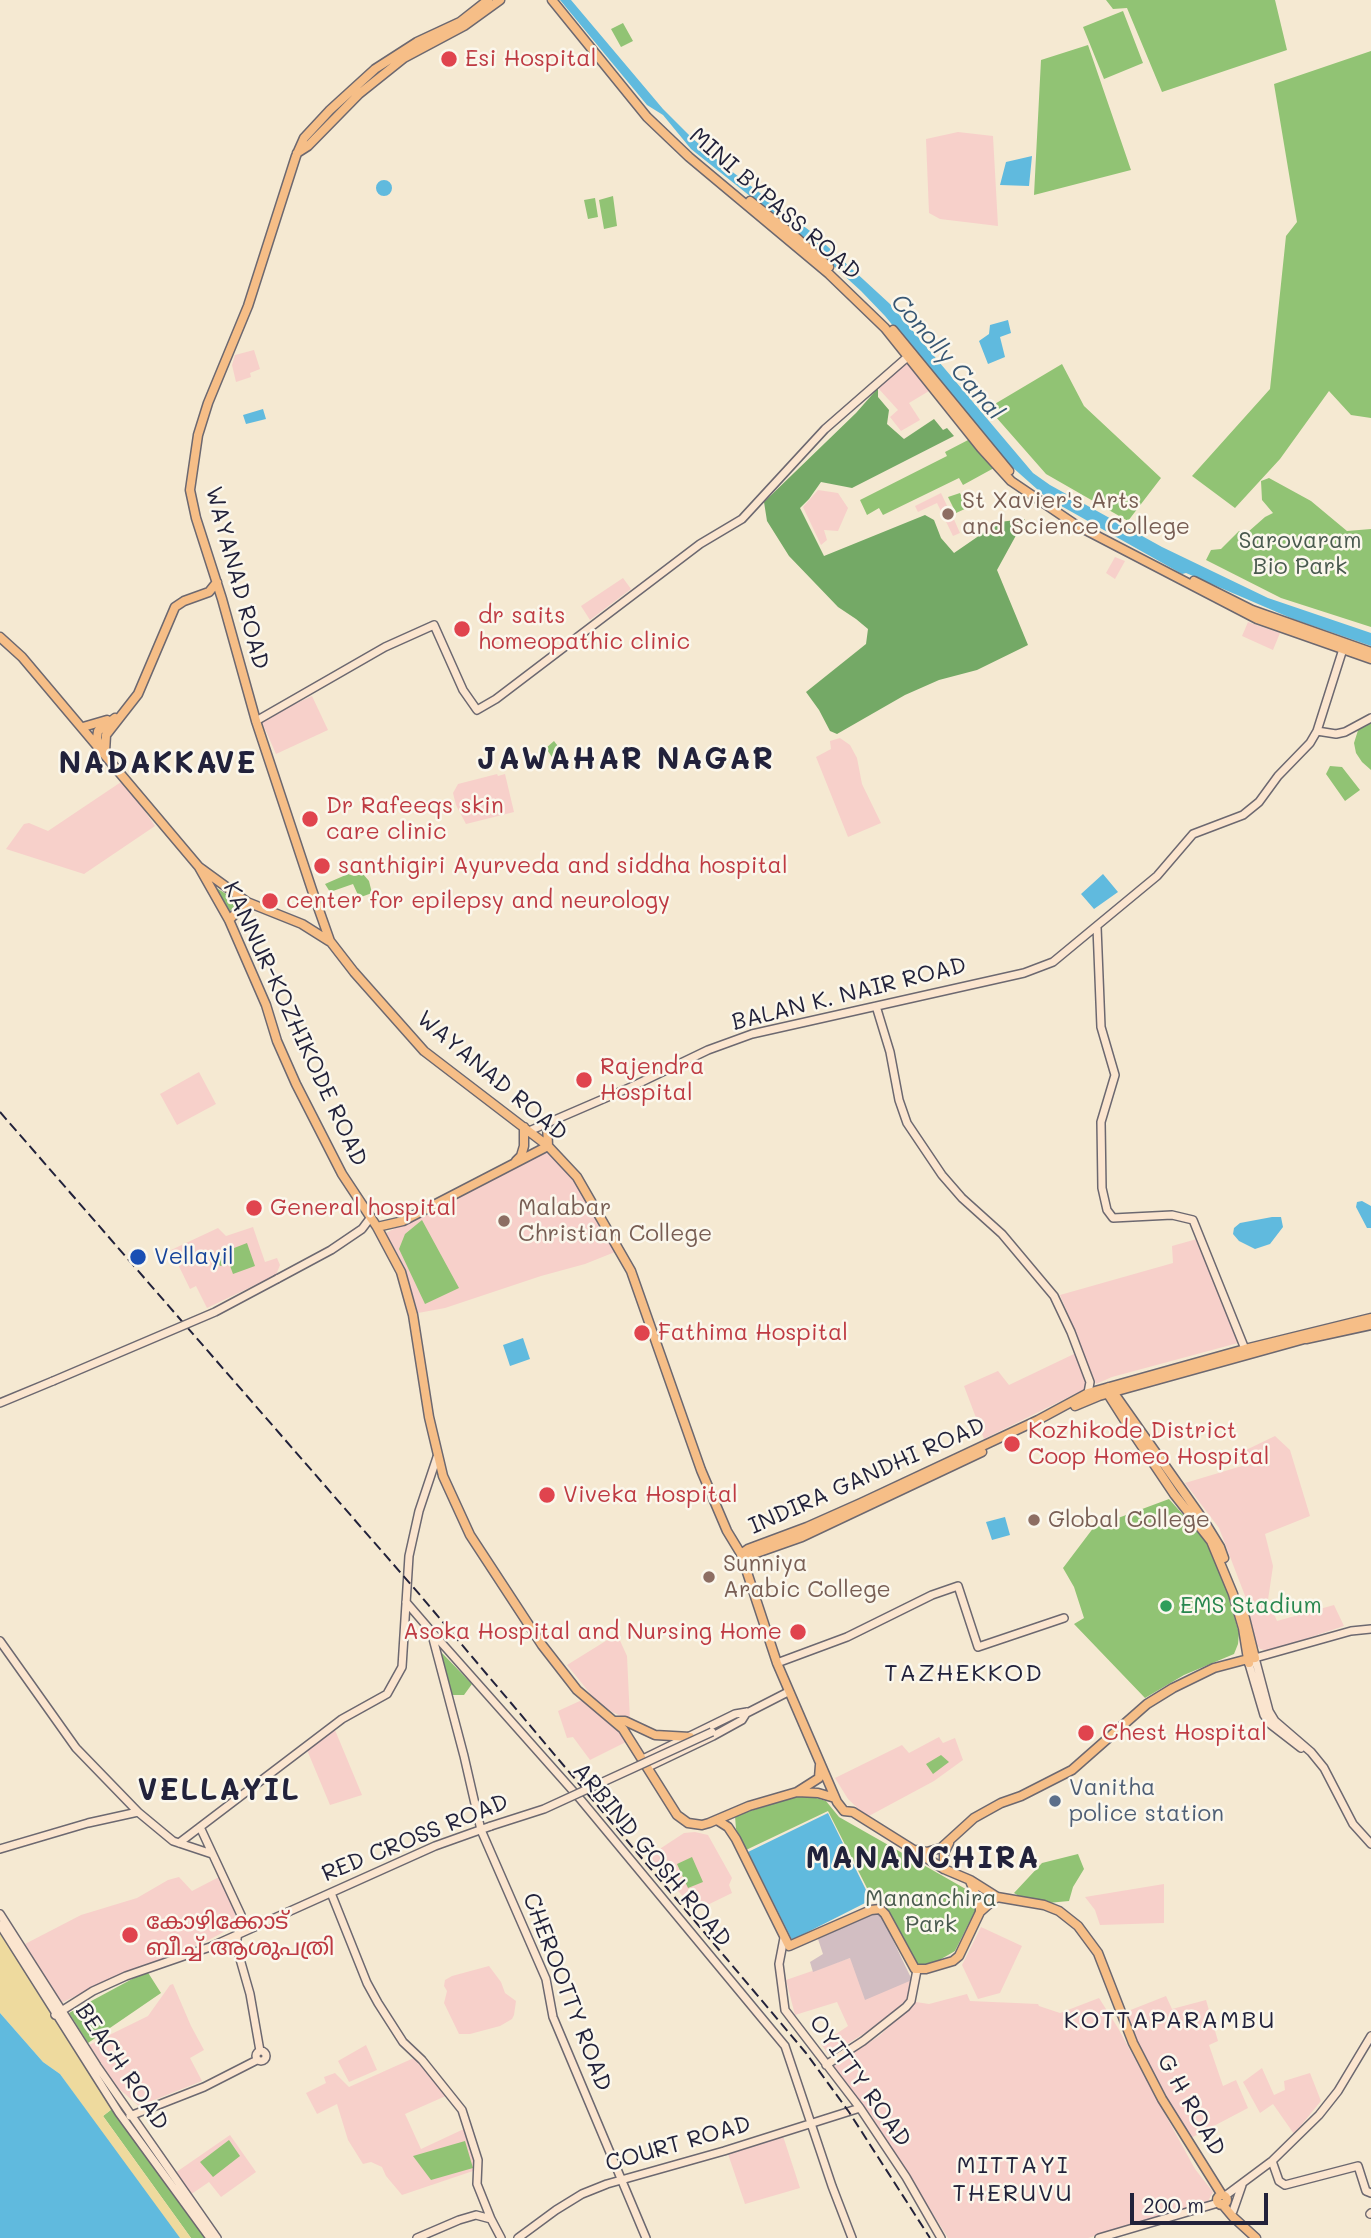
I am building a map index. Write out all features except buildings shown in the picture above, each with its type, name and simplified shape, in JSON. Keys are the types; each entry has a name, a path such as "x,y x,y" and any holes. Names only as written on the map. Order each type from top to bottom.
{"main road":[{"name":"WAYANAD ROAD","path":"488,0 460,22 417,42 375,69 304,138 248,306 208,403 198,435 190,490 257,721 330,941 424,1051 548,1146 577,1177 631,1271 701,1471 727,1531 741,1554 788,1692 835,1798"},
{"path":"297,153 308,146 359,94 404,58 464,26 499,0"},
{"name":"MINI BYPASS ROAD","path":"552,0 647,117 689,157 859,300 910,354 1012,474 1045,500 1119,545 1252,610 1371,652"},
{"name":"MINI BYPASS ROAD","path":"558,0 635,98 694,155 822,261 875,310 981,448 1011,481 1047,507 1099,537 1257,619 1371,659"},
{"path":"103,752 97,738 98,731 120,714 138,694 175,607 209,592 217,582"},
{"path":"209,592 222,599"},
{"path":"0,637 13,647 83,727 199,867 247,902 302,924 330,941"},
{"path":"83,727 120,714"},
{"name":"KANNUR-KOZHIKODE ROAD","path":"199,867 229,920 266,1005 277,1041 296,1084 342,1174 371,1217 401,1272 413,1315 438,1457 443,1476 470,1535 542,1646 577,1690 614,1721 645,1763 677,1815 688,1823 702,1825 717,1821"},
{"path":"229,920 247,902"},
{"path":"302,924 320,914"},
{"path":"377,1227 404,1221 548,1146 547,1123"},
{"path":"514,1164 521,1156 526,1129"},
{"path":"1295,1339 1307,1330 1371,1317"},
{"name":"INDIRA GANDHI ROAD","path":"741,1554 748,1556 802,1537 1088,1396 1139,1385 1371,1317"},
{"path":"1295,1339 1371,1325"},
{"name":"INDIRA GANDHI ROAD","path":"1110,1391 1245,1349 1295,1339"},
{"path":"1131,1425 1123,1398 1128,1391 1139,1385"},
{"path":"944,1868 944,1853 949,1843 974,1818 1072,1770 1147,1704 1173,1688 1206,1672 1252,1661 1233,1594 1211,1541 1174,1494 1110,1391"},
{"path":"1088,1396 1106,1402 1131,1425"},
{"path":"614,1721 625,1721 655,1735 690,1737"},
{"path":"717,1821 738,1810 797,1792 819,1778 820,1763"},
{"path":"717,1821 728,1827 736,1839 789,1946 795,1946 871,1910 880,1909 912,1966 917,1970 956,1959 980,1912 997,1897 853,1812 844,1811 835,1798 818,1793 797,1792"},
{"path":"736,1839 733,1817 738,1810"},
{"path":"912,1848 932,1851 949,1843"},
{"path":"970,1880 980,1912"},
{"name":"G H ROAD","path":"997,1897 1036,1906 1059,1916 1082,1936 1092,1952 1130,2047 1165,2113 1220,2201"},
{"path":"1220,2201 1233,2211 1239,2221"},
{"path":"1220,2201 1256,2238"}],"street":[{"path":"257,721 385,647 434,625 463,690 477,710 496,699 700,544 742,519 825,429 910,354"},
{"path":"1343,649 1317,731 1336,734 1345,732 1371,718"},
{"name":"BALAN K. NAIR ROAD","path":"526,1129 547,1123 708,1050 752,1034 1037,970 1054,962 1166,868 1193,834 1243,815 1253,808 1278,776 1310,743 1317,731"},
{"path":"1097,927 1101,1027 1115,1075 1101,1122 1102,1188 1107,1210 1113,1218 1172,1215 1193,1220 1245,1349"},
{"path":"876,1006 907,1123 942,1175 962,1198 1002,1234 1054,1296 1090,1382 1088,1396"},
{"path":"0,1403 215,1312 309,1263 362,1229 371,1217"},
{"path":"362,1229 377,1227"},
{"path":"179,1843 342,1719 387,1694 402,1667 409,1556 416,1522 438,1457"},
{"path":"777,1663 847,1637 932,1595 958,1586 978,1647 1065,1618"},
{"name":"CHEROOTTY ROAD","path":"406,1602 431,1631 481,1830 542,1970 554,2017 646,2238"},
{"path":"1371,1629 1351,1631 1252,1661 1264,1714 1270,1724 1315,1760 1351,1826 1371,1846"},
{"name":"ARBIND GOSH ROAD","path":"431,1631 580,1800 785,2046 852,2238"},
{"path":"0,1641 76,1748 138,1812 173,1841 213,1855"},
{"name":"RED CROSS ROAD","path":"58,2013 93,1991 126,1976 195,1953 435,1846 544,1809 712,1732 788,1692"},
{"path":"645,1763 735,1714 747,1712"},
{"path":"645,1763 713,1736 742,1720 747,1712"},
{"path":"0,1849 88,1823 138,1812"},
{"path":"200,1827 241,1915 247,1923 255,1927"},
{"path":"331,1893 378,2003 403,2042 422,2060 462,2110 478,2160 477,2184 501,2238"},
{"name":"BEACH ROAD","path":"0,1914 58,2013"},
{"path":"128,2117 204,2087 258,2055 250,1994 236,1945 241,1915"},
{"name":"BEACH ROAD","path":"0,1925 210,2238"},
{"name":"OYITTY ROAD","path":"784,1938 779,1964 785,2010 860,2108 906,2177 941,2238"},
{"path":"826,2065 863,2041 906,2007 911,2001 917,1970"},
{"path":"1099,2238 1220,2201 1272,2161 1331,2100 1371,2036"},
{"name":"COURT ROAD","path":"518,2238 582,2194 860,2108"},
{"name":"BEACH ROAD","path":"128,2117 217,2238"},
{"path":"1272,2161 1279,2181 1285,2185 1358,2166 1368,2192"},
{"path":"1233,2211 1242,2184"},
{"path":"417,2238 459,2220 476,2216 491,2220"}],"shaded area":[{"path":"958,132 993,136 998,226 940,219 929,213 926,139"},
{"path":"254,350 260,369 250,373 251,377 236,382 232,365 235,355"},
{"path":"907,363 929,391 909,403 920,420 901,431 890,417 898,410 878,388"},
{"path":"818,490 838,493 848,508 838,531 824,530 827,540 821,545 803,507"},
{"name":"St Xavier's Arts and Science College","path":"941,493 949,510 954,508 956,513 952,515 960,533 953,536 937,503 918,512 915,506"},
{"path":"1115,557 1125,561 1115,579 1106,573"},
{"path":"623,578 631,589 590,620 581,606"},
{"path":"1248,622 1280,633 1273,650 1242,636"},
{"path":"312,696 328,730 276,754 261,720"},
{"path":"840,738 850,745 857,758 862,784 881,823 848,837 816,757 831,749 830,741"},
{"path":"505,774 514,812 466,824 453,793 458,784"},
{"path":"124,780 155,826 84,874 6,849 24,824 29,823 48,831"},
{"path":"199,1072 216,1104 177,1125 160,1094"},
{"name":"Malabar Christian College","path":"547,1149 572,1176 615,1252 445,1308 418,1313 405,1268 386,1233"},
{"path":"253,1227 265,1262 277,1258 280,1265 276,1275 207,1308 196,1286 190,1289 171,1250 218,1228 226,1236"},
{"path":"1197,1239 1238,1343 1112,1377 1096,1384 1060,1295 1173,1263 1172,1246"},
{"path":"1076,1353 1086,1378 1085,1389 984,1439 964,1386 998,1371 1009,1385"},
{"path":"1275,1436 1290,1450 1310,1516 1265,1534 1273,1566 1268,1600 1277,1621 1334,1605 1344,1626 1269,1651 1260,1649 1256,1644 1247,1601 1219,1528 1185,1483 1252,1463 1246,1450"},
{"path":"617,1634 627,1656 630,1720 612,1712 593,1697 567,1665"},
{"path":"582,1700 613,1723 628,1741 590,1760 573,1737 567,1738 558,1711"},
{"path":"335,1730 362,1795 330,1805 307,1750"},
{"path":"939,1737 943,1743 955,1738 963,1760 934,1781 867,1817 848,1799 835,1778 902,1745 909,1753"},
{"path":"684,1833 708,1835 732,1878 729,1885 732,1893 695,1911 649,1856"},
{"name":"കോഴിക്കോട് ബീച്ച് ആശുപത്രി","path":"179,1877 192,1891 219,1877 235,1909 235,1916 240,1918 234,1922 233,1927 190,1950 120,1975 61,2003 25,1944 81,1915 137,1898 168,1880"},
{"path":"1164,1884 1164,1923 1100,1925 1095,1910 1085,1897"},
{"path":"877,1912 882,1917 912,1980 865,2000 850,1958 813,1972 810,1962 823,1954 818,1939"},
{"path":"981,1927 1022,1946 1000,1993 978,1999 962,1965"},
{"path":"850,1958 912,1980 909,1999 865,2033 829,2055 821,2044 848,2026 837,2002 795,2015 786,1980"},
{"path":"489,1966 501,1982 505,1993 516,2001 514,2015 500,2026 470,2034 459,2034 444,2003 447,1991 445,1980"},
{"path":"173,1984 204,2050 190,2058 202,2081 139,2106 118,2088 89,2045 148,2016"},
{"path":"967,1994 970,2001 1038,2004 1060,2013 1099,1998 1195,2169 1213,2192 1206,2205 1088,2238 948,2238 871,2115 834,2066 879,2036 916,2002 929,2004"},
{"path":"1166,1996 1172,2009 1206,2000 1218,2041 1209,2045 1223,2086 1236,2080 1248,2108 1189,2139 1123,2013"},
{"path":"366,2045 377,2070 349,2082 338,2061"},
{"path":"416,2057 448,2095 405,2114 421,2149 466,2128 476,2170 402,2195 382,2167 371,2162 363,2164 348,2140 337,2104 317,2114 306,2093 326,2083 324,2077 335,2073 349,2087"},
{"path":"1262,2068 1274,2095 1285,2090 1284,2081 1310,2073 1321,2101 1294,2134 1273,2104 1260,2113 1243,2082"},
{"path":"230,2135 256,2172 221,2197 209,2182 190,2195 175,2173"},
{"path":"783,2136 800,2188 745,2204 728,2154"}],"green space":[{"path":"1106,0 1275,0 1287,50 1162,92 1127,8 1113,9"},
{"path":"1123,11 1143,63 1104,79 1083,27"},
{"path":"623,23 633,41 621,47 611,29"},
{"path":"1088,45 1131,170 1034,195 1041,60"},
{"path":"1371,51 1371,418 1351,415 1329,391 1280,459 1235,508 1192,476 1270,389 1286,236 1297,222 1274,84"},
{"path":"613,196 617,226 604,229 599,200"},
{"path":"595,198 598,217 588,219 584,200"},
{"path":"1062,364 1084,406 1161,478 1128,521 1046,474 988,408"},
{"path":"878,388 878,397 889,410 887,424 904,439 934,419 943,430 947,428 954,436 852,488 821,482 800,508 824,556 925,515 934,520 941,538 954,553 999,522 1025,519 997,570 1028,645 977,670 939,680 905,695 837,734 830,731 806,692 866,644 868,629 838,607 789,556 767,521 764,502 856,413"},
{"path":"970,439 994,468 963,485 959,478 883,515 879,508 867,515 860,500 947,456 945,452"},
{"name":"Sarovaram Bio Park","path":"1269,478 1311,501 1347,531 1371,529 1371,627 1281,598 1206,560 1211,550 1221,549 1239,531 1248,532 1273,513 1262,500 1261,481"},
{"path":"960,493 967,508 956,513 948,497"},
{"path":"1371,714 1371,770 1356,753 1354,743 1360,724"},
{"path":"554,741 567,758 557,765 546,748"},
{"path":"1330,766 1342,767 1360,790 1345,801 1326,774"},
{"path":"348,874 363,874 369,881 372,893 361,897 353,884 330,892 325,884"},
{"path":"215,887 239,902 229,912"},
{"path":"422,1220 459,1288 425,1304 399,1249 405,1234"},
{"path":"247,1243 255,1266 233,1274 229,1263 220,1266 216,1255"},
{"name":"EMS Stadium","path":"1169,1499 1209,1544 1217,1557 1239,1633 1238,1644 1234,1654 1184,1675 1145,1698 1074,1624 1084,1618 1074,1587 1063,1568 1094,1527"},
{"path":"441,1652 472,1684 464,1695 452,1695"},
{"path":"941,1755 949,1762 933,1774 926,1764"},
{"name":"Mananchira Park","path":"803,1794 826,1801 839,1817 971,1892 977,1907 955,1951 936,1962 917,1964 884,1904 873,1900 828,1811 746,1850 736,1829 735,1816"},
{"path":"1078,1854 1084,1869 1073,1887 1069,1901 1048,1903 1024,1899 1014,1893 1042,1863"},
{"path":"692,1857 703,1882 688,1888 677,1864"},
{"path":"147,1971 161,1993 88,2043 69,2013"},
{"path":"112,2109 205,2238 191,2238 103,2116"},
{"path":"229,2140 240,2156 213,2177 200,2162"},
{"path":"465,2141 473,2168 431,2180 413,2156"}],"sand":[{"path":"0,1933 110,2104 112,2109 103,2116 191,2238 176,2238 60,2074 43,2062 0,2013"}],"water":[{"path":"560,0 571,0 663,109 692,138 814,234 890,304 1033,473 1162,547 1268,598 1371,633 1371,646 1293,619 1186,573 1182,574 1047,498 1002,458 885,316 861,291 805,240 691,149 663,115 647,105"},
{"path":"1032,156 1029,186 1000,185 1006,162"},
{"path":"384,180 390,182 390,194 384,196 378,194 376,188 378,182"},
{"path":"1008,320 1011,333 1000,337 1005,357 988,364 979,341 989,334 990,325"},
{"path":"263,409 266,419 246,424 243,415"},
{"path":"1103,874 1118,892 1094,909 1081,894"},
{"path":"1362,1201 1371,1206 1371,1228 1367,1228 1356,1207 1357,1202"},
{"path":"1281,1217 1283,1227 1270,1244 1255,1249 1239,1241 1233,1234 1234,1228 1240,1223"},
{"path":"523,1338 530,1359 510,1366 503,1345"},
{"path":"1005,1517 1010,1535 992,1540 986,1522"},
{"name":"MANANCHIRA","path":"828,1813 871,1900 792,1940 748,1852"},
{"path":"0,2013 43,2062 60,2074 180,2238 0,2238"}],"railway":[{"path":"0,1112 420,1595 806,2053 849,2112 930,2238"}],"place":[{"name":"Esi Hospital","path":"449,59"},
{"name":"St Xavier's Arts and Science College","path":"948,514"},
{"name":"dr saits homeopathic clinic","path":"462,629"},
{"name":"Dr Rafeeqs skin care clinic","path":"310,819"},
{"name":"santhigiri Ayurveda and siddha hospital","path":"322,866"},
{"name":"center for epilepsy and neurology","path":"270,901"},
{"name":"Rajendra Hospital","path":"584,1080"},
{"name":"General hospital","path":"254,1208"},
{"name":"Malabar Christian College","path":"504,1221"},
{"name":"Vellayil","path":"138,1257"},
{"name":"Fathima Hospital","path":"642,1333"},
{"name":"Kozhikode District Coop Homeo Hospital","path":"1012,1444"},
{"name":"Viveka Hospital","path":"547,1495"},
{"name":"Global College","path":"1034,1520"},
{"name":"Sunniya Arabic College","path":"709,1577"},
{"name":"EMS Stadium","path":"1166,1606"},
{"name":"Asoka Hospital and Nursing Home","path":"798,1632"},
{"name":"Chest Hospital","path":"1086,1733"},
{"name":"Vanitha police station","path":"1055,1801"},
{"name":"കോഴിക്കോട് ബീച്ച് ആശുപത്രി","path":"130,1935"}],"district":[{"name":"JAWAHAR NAGAR","path":"626,760"},
{"name":"NADAKKAVE","path":"158,764"},
{"name":"TAZHEKKOD","path":"964,1674"},
{"name":"VELLAYIL","path":"219,1791"},
{"name":"MANANCHIRA","path":"923,1859"},
{"name":"KOTTAPARAMBU","path":"1170,2021"},
{"name":"MITTAYI THERUVU","path":"1013,2180"}],"water label":[{"name":"Conolly Canal","path":"947,357"}]}
